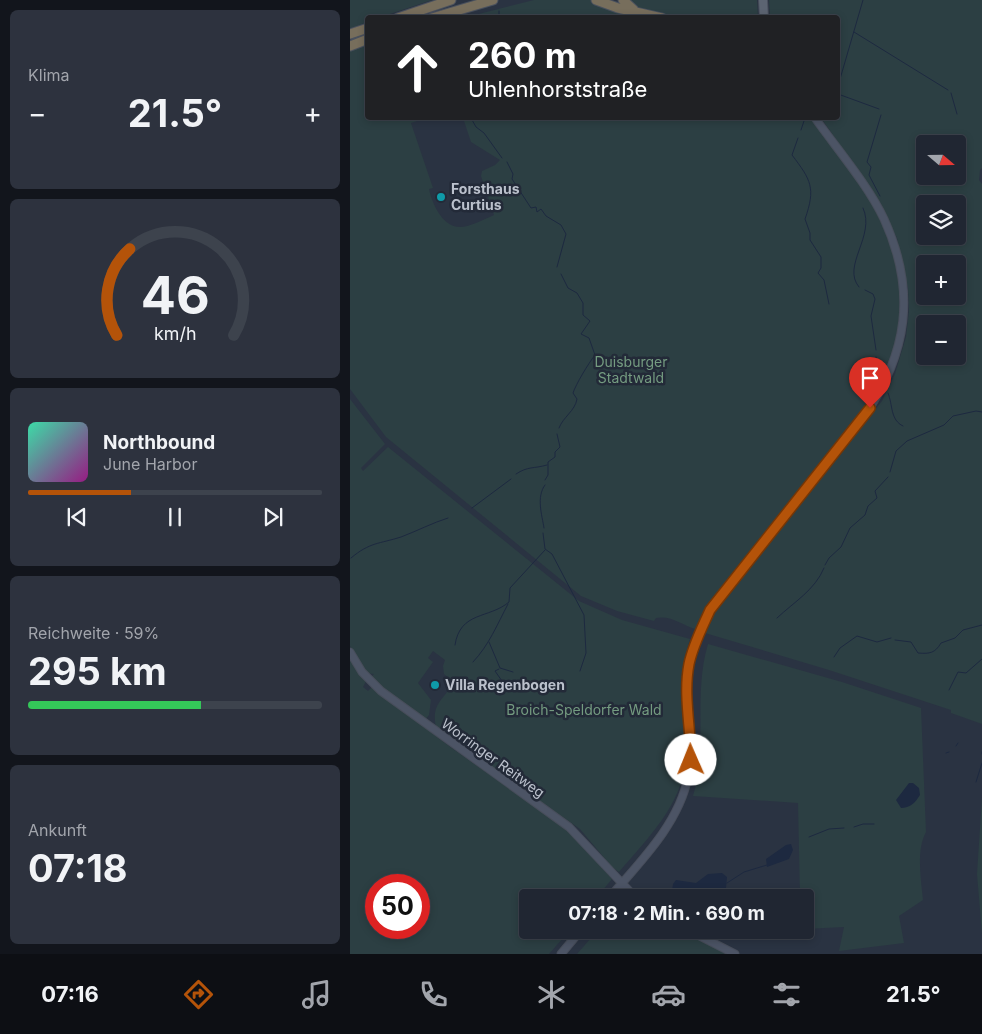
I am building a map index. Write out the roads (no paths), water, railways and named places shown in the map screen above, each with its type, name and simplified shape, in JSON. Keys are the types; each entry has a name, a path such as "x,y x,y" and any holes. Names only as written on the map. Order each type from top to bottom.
{"highway":[{"path":"407,15 451,0"},
{"path":"442,15 493,0"},
{"path":"596,0 649,15"},
{"path":"623,0 636,12"},
{"path":"350,34 365,29"},
{"path":"350,46 365,41"}],"main road":[{"path":"763,0 764,15"},
{"path":"617,889 664,830 683,795 691,760 687,692 688,666 697,638 710,610 863,418 890,374 900,341 904,304 899,263 893,242 883,218 816,120"},
{"name":"Worringer Reitweg","path":"350,652 362,672 381,692 569,827 590,847 626,889"},
{"path":"561,954 574,939"},
{"path":"705,939 734,954"}],"water":[{"path":"909,783 913,783 919,788 920,795 912,804 901,808 896,800"},
{"path":"791,844 793,850 789,859 767,867 766,859 786,845"},
{"path":"722,873 727,877 726,888 672,889 676,880 696,883 708,874"}],"waterway":[{"path":"840,79 863,0"},
{"path":"854,32 948,90"},
{"path":"951,93 957,114"},
{"path":"840,95 879,109"},
{"path":"880,196 869,175 871,167 867,162 881,115"},
{"path":"472,120 502,158"},
{"path":"801,130 804,120"},
{"path":"798,138 792,155 804,171 810,185 810,199 805,219 810,233 810,240 821,257 821,268 818,273 824,280 829,304"},
{"path":"507,162 513,174 512,179 531,208 536,207 537,212 541,209 546,216 561,225 566,234 557,267"},
{"path":"859,287 855,279 854,270 865,229 866,219 863,208"},
{"path":"559,428 576,403 577,399 573,393 582,374 595,355 589,338 581,334 590,321 583,315 583,303 577,293 568,288 561,274"},
{"path":"865,290 873,294 875,299 871,316 876,350"},
{"path":"876,357 880,375"},
{"path":"888,393 894,416 903,426"},
{"path":"890,472 896,451 907,441 944,425 953,416 976,411 982,412"},
{"path":"545,480 548,475 548,462 555,457 555,452 560,447 557,434"},
{"path":"516,474 520,471 547,465"},
{"path":"825,565 829,558 841,547 850,528 865,515 868,506 877,498 875,491 888,477"},
{"path":"472,508 511,479"},
{"path":"544,528 540,500 545,485"},
{"path":"351,558 369,546 401,537 448,518"},
{"path":"543,533 545,549 552,554 584,615 586,653 580,671"},
{"path":"455,645 458,634 469,621 509,602 510,588 545,550"},
{"path":"777,618 810,589 824,568"},
{"path":"473,662 488,642 508,604"},
{"path":"895,640 911,642 918,653 929,653 937,649 941,643 955,638 963,630 982,625"},
{"path":"834,657 840,648 857,636 877,642 891,638"},
{"path":"489,642 500,668 513,672"},
{"path":"949,690 958,672 966,673 982,659"},
{"path":"499,669 495,671 502,681"},
{"path":"976,782 982,763"},
{"path":"854,827 863,824 874,824"},
{"path":"809,837 829,829 844,828"},
{"path":"727,883 744,872 767,865"}],"place":[{"name":"Forsthaus Curtius","path":"441,197"},
{"name":"Villa Regenbogen","path":"435,685"}],"park label":[{"name":"Duisburger Stadtwald","path":"631,370"},
{"name":"Broich-Speldorfer Wald","path":"584,710"}]}
